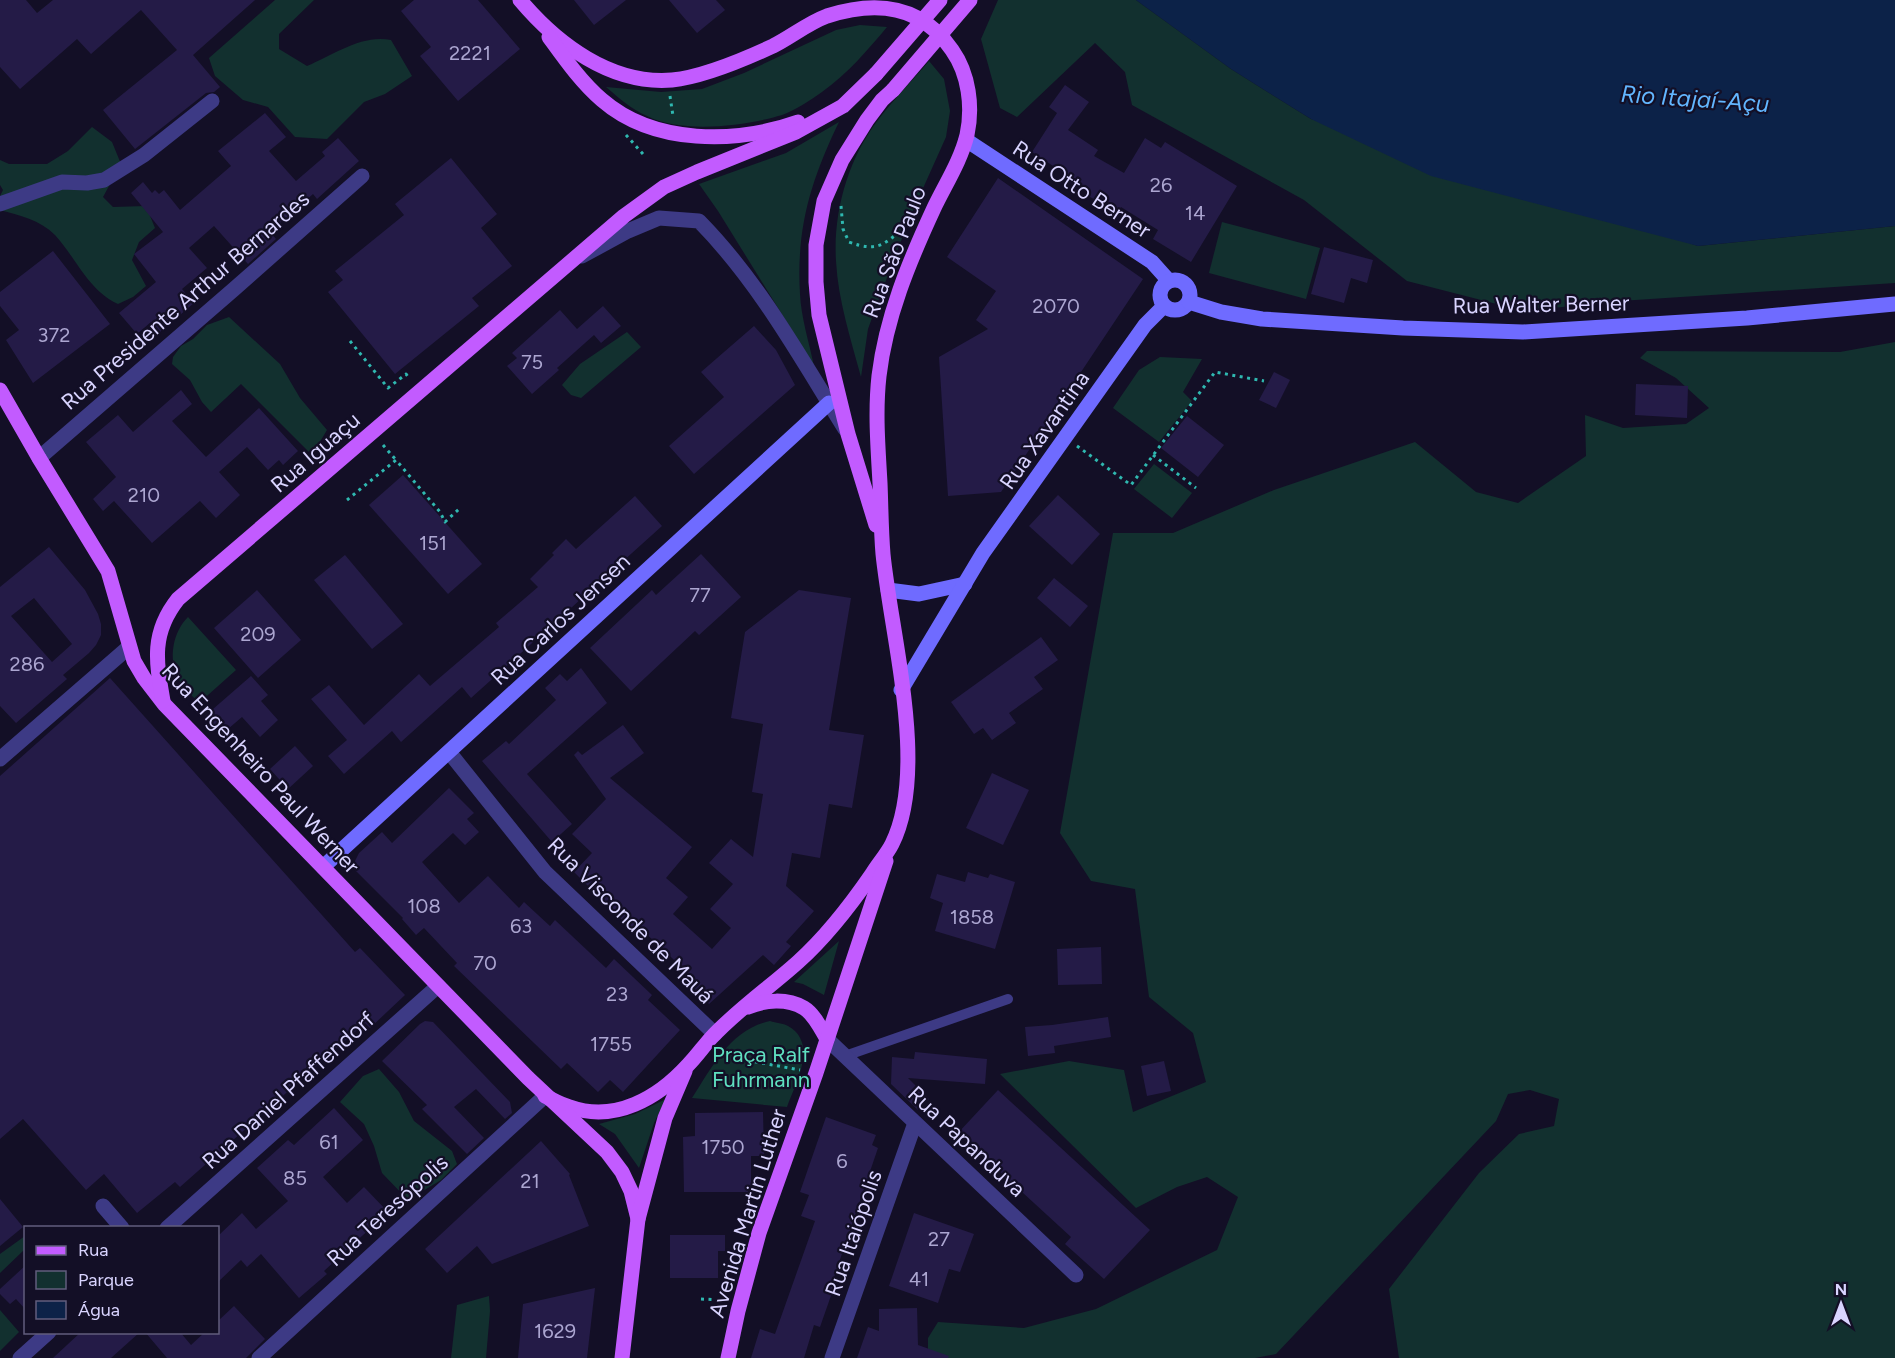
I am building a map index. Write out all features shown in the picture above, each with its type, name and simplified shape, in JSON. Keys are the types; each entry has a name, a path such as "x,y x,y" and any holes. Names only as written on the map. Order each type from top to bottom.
{"main road":[{"name":"Rua São Paulo","path":"520,0 537,19 575,51 620,75 673,80 719,68 772,46 825,16 856,6 878,5 902,8 935,29 953,51 966,76 969,100 966,140 930,217 894,306 884,344 879,379 876,416 883,554 908,748 907,787 892,844 833,926 798,961 738,1012 687,1066 658,1091 638,1104 620,1111 594,1113 571,1108 545,1096"},
{"path":"537,19 570,66 602,100 629,118 657,129 721,137 790,125 843,106 876,74 940,0"},
{"path":"883,554 848,434 819,315 816,245 824,201 842,160 867,120 970,0"},
{"name":"Rua Iguaçu","path":"164,704 159,679 157,645 163,621 178,599 624,216 664,187 796,132 843,106"},
{"name":"Rua Engenheiro Paul Werner","path":"0,390 108,572 129,647 144,678 164,704 545,1096"},
{"name":"Avenida Martin Luther","path":"728,1358 759,1233 816,1073 892,844"},
{"name":"Rua São Paulo","path":"738,1012 762,1001 783,1001 804,1008 827,1039"},
{"name":"Rua São Paulo","path":"622,1358 638,1219 665,1118 687,1066"},
{"name":"Rua São Paulo","path":"545,1096 588,1133 622,1172 631,1191 638,1219"}],"street":[{"path":"0,204 62,182 87,183 104,180 144,154 212,101"},
{"name":"Rua Otto Berner","path":"966,140 1152,262 1169,281"},
{"name":"Rua Presidente Arthur Bernardes","path":"39,458 362,176"},
{"path":"565,266 628,231 659,218 699,221 718,240 768,304 848,434"},
{"path":"1175,280 1186,284 1190,296 1189,302 1179,310 1173,310 1164,306 1160,301 1160,290 1169,281 1175,280"},
{"name":"Rua Walter Berner","path":"1189,302 1221,312 1262,319 1403,328 1523,332 1747,318 1895,304"},
{"name":"Rua Xavantina","path":"902,690 983,553 1145,325 1164,306"},
{"name":"Rua Carlos Jensen","path":"323,867 829,403"},
{"path":"888,590 919,594 965,584"},
{"path":"0,759 129,647"},
{"name":"Rua Visconde de Mauá","path":"449,752 545,872 715,1034"},
{"name":"Rua Daniel Pfaffendorf","path":"169,1226 438,986"},
{"name":"Rua Papanduva","path":"827,1039 1076,1275"},
{"name":"Rua Teresópolis","path":"259,1358 545,1096"},
{"name":"Rua Itaiópolis","path":"832,1358 915,1123"},
{"path":"103,1206 121,1226"},
{"path":"20,1358 47,1334"}],"lane":[{"path":"845,1056 1008,999"}],"path":[{"path":"673,80 670,108 677,133"},
{"path":"841,205 843,229 849,242 866,248 885,244 906,227 930,217"},
{"path":"350,341 388,388 406,374 419,392"},
{"path":"1066,438 1131,485 1215,372 1264,381"},
{"path":"1153,455 1196,488"},
{"path":"347,500 396,460 440,512 445,522 459,509"},
{"path":"699,1051 816,1073"},
{"path":"701,1299 721,1299"}],"green space":[{"path":"275,0 314,0 279,34 279,49 307,66 359,43 369,40 391,40 412,76 385,94 364,102 327,139 295,137 268,107 243,100 215,76 209,58"},
{"path":"998,0 1136,0 1231,69 1311,119 1698,246 1895,226 1895,283 1620,301 1524,311 1407,281 1304,200 1132,105 1125,72 1095,43 1017,117 1000,108 981,39"},
{"path":"860,25 887,27 849,69 822,92 782,115 767,119 714,126 662,122 625,103 606,87 661,92 702,89 744,73 836,30"},
{"path":"929,61 944,79 950,111 946,137 911,215 868,329 861,377 837,276 836,242 840,205 851,169 867,135"},
{"path":"839,122 813,185 800,247 801,303 814,366 699,184 786,153"},
{"path":"92,127 112,142 121,164 103,197 113,207 146,206 155,228 139,242 132,260 146,286 133,297 118,304 98,291 63,244 43,225 0,210 0,196 3,190 0,185 0,160 9,164 47,164 68,151"},
{"path":"1222,222 1320,248 1306,299 1209,273"},
{"path":"229,317 280,364 300,398 327,430 312,455 241,384 211,412 202,402 190,380 172,364 173,357 181,346 193,339 207,325"},
{"path":"627,332 641,347 581,398 571,395 562,385 580,364"},
{"path":"1895,342 1895,1358 1399,1358 1389,1289 1479,1173 1519,1134 1554,1126 1559,1099 1530,1090 1508,1094 1496,1121 1276,1354 1255,1358 928,1358 928,1338 938,1322 1024,1328 1096,1309 1217,1250 1238,1197 1207,1177 1177,1187 1136,1208 1000,1074 1069,1061 1124,1070 1133,1112 1206,1082 1193,1033 1149,997 1135,889 1091,881 1060,833 1113,533 1173,533 1274,490 1415,442 1476,492 1518,503 1586,456 1585,415 1623,428 1686,424 1709,408 1676,378 1640,358 1647,351 1840,352"},
{"path":"1160,357 1202,359 1183,392 1192,401 1159,442 1113,408 1139,370"},
{"path":"1154,464 1192,493 1172,518 1134,489"},
{"path":"188,617 236,670 199,703 180,681 173,662 176,638"},
{"path":"839,941 824,995 794,982"},
{"name":"Praça Ralf Fuhrmann","path":"770,1021 788,1026 797,1033 802,1043 802,1064 787,1107 692,1098 715,1062 733,1041 744,1032"},
{"path":"379,1069 399,1092 414,1121 452,1151 457,1164 441,1180 408,1200 382,1173 374,1146 364,1124 340,1102 363,1076"},
{"path":"666,1099 654,1123 639,1168 615,1134 599,1124 635,1114"},
{"path":"24,1237 24,1250 0,1273 0,1254"},
{"path":"489,1296 486,1358 451,1358 457,1305"},
{"path":"0,1310 19,1332 0,1351"}],"water":[{"name":"Rio Itajaí-Açu","path":"1136,0 1895,0 1895,226 1698,246 1431,176 1311,119 1231,69"}],"building":[{"path":"0,0 26,0 37,13 53,0 255,0 193,55 220,87 214,92 206,93 135,149 103,110 177,50 141,10 91,54 77,39 20,89 0,67"},
{"path":"414,0 478,0 520,49 458,101 420,56 431,47 401,11"},
{"path":"574,0 626,0 594,25"},
{"path":"669,0 716,0 725,10 697,33"},
{"path":"1065,85 1089,102 1068,130 1098,150 1094,156 1124,173 1145,138 1161,148 1165,142 1237,186 1191,262 1153,239 1158,230 1121,207 1118,213 1085,194 1088,189 1032,152 1057,113 1049,107"},
{"path":"265,113 286,137 269,151 296,181 325,156 322,152 338,138 359,161 317,199 313,194 270,232 276,239 248,264 214,226 189,248 207,268 182,289 194,303 160,332 151,322 137,334 119,313 156,282 134,254 163,232 131,193 143,182 152,193 155,190 159,194 164,190 180,210 231,166 218,151"},
{"path":"451,158 497,214 481,228 512,266 472,298 479,306 395,374 328,292 343,280 335,271 404,215 395,204"},
{"path":"998,178 1143,279 1001,492 948,496 939,357 988,329 976,320 996,291 947,257"},
{"path":"1324,247 1373,260 1367,283 1351,278 1344,303 1311,294"},
{"path":"53,251 110,324 33,383 6,340 19,330 0,306 0,292"},
{"path":"603,306 621,326 601,343 594,335 532,394 507,366 517,358 512,353 560,310 577,329"},
{"path":"754,326 776,350 795,385 694,474 669,446 724,397 701,372"},
{"path":"1274,372 1290,380 1276,408 1259,400"},
{"path":"1636,384 1688,386 1687,418 1635,415"},
{"path":"181,390 192,404 172,421 206,457 259,408 298,451 283,465 279,460 268,470 247,447 219,472 240,495 216,518 200,501 152,543 114,501 103,511 93,499 116,477 86,442 118,415 133,432"},
{"path":"1187,416 1224,445 1198,477 1161,448"},
{"path":"403,475 482,564 448,594 369,505"},
{"path":"1058,495 1100,534 1072,565 1029,526"},
{"path":"635,496 662,526 471,698 462,687 401,742 392,731 344,774 328,756 347,740 311,699 329,685 364,725 419,674 430,686 499,627 496,623 538,587 530,579 566,539 576,549"},
{"path":"49,547 85,590 101,624 101,635 96,645 63,675 67,679 16,723 0,706 0,587","holes":["34,598 72,644 52,662 11,616"]},
{"path":"701,554 741,597 699,635 695,631 631,691 590,648 652,590 656,595"},
{"path":"345,555 403,624 372,649 314,580"},
{"path":"1054,578 1088,606 1070,627 1037,598"},
{"path":"257,590 301,640 258,678 214,628"},
{"path":"799,590 851,598 829,730 864,735 852,808 829,804 820,858 792,853 786,886 814,911 786,942 791,946 774,965 763,955 709,1004 694,988 698,985 688,973 639,927 634,932 574,872 592,853 572,834 606,799 574,755 578,751 582,755 623,725 644,753 610,778 692,847 666,878 688,897 673,914 712,949 731,928 710,909 733,884 709,863 731,839 753,857 763,794 752,792 763,724 731,718 745,632"},
{"path":"1041,637 1058,660 1034,677 1043,689 1009,713 1016,723 992,740 983,728 974,734 951,702"},
{"path":"581,668 607,703 527,774 572,824 552,842 482,761 506,741 509,744 556,700 545,688 560,674 567,681"},
{"path":"251,676 268,695 261,701 278,720 260,737 242,717 221,735 205,716"},
{"path":"110,678 355,952 360,948 405,995 370,1028 365,1023 180,1187 175,1182 137,1213 104,1174 86,1190 23,1119 0,1139 0,776"},
{"path":"295,746 313,766 288,789 270,769"},
{"path":"992,773 1029,790 1003,845 966,828"},
{"path":"449,788 474,813 467,819 479,832 465,845 453,833 422,862 459,903 488,876 519,908 524,902 550,926 555,920 606,968 614,959 652,995 648,1000 680,1030 623,1092 610,1080 598,1092 567,1063 561,1069 454,966 457,963 424,928 416,935 403,918 354,869 359,853 382,832 392,843"},
{"path":"968,872 988,878 990,874 1015,882 995,949 935,931 943,903 930,898 937,874 965,882"},
{"path":"1101,947 1102,984 1058,985 1057,949"},
{"path":"1108,1017 1111,1037 1054,1046 1055,1053 1028,1056 1025,1027"},
{"path":"425,1021 433,1022 510,1102 512,1113 505,1119 476,1089 454,1107 484,1138 467,1154 422,1109 427,1105 382,1061"},
{"path":"915,1052 987,1059 985,1084 908,1078 929,1099 918,1110 891,1084 892,1057 914,1059"},
{"path":"1164,1061 1171,1091 1147,1096 1141,1066"},
{"path":"998,1090 1150,1230 1104,1279 1065,1244 1071,1237 958,1133"},
{"path":"334,1108 363,1140 323,1177 347,1203 364,1187 388,1212 324,1271 327,1274 299,1298 261,1254 247,1267 241,1260 219,1281 219,1235 242,1213 256,1229 288,1201 257,1168 288,1140 294,1145"},
{"path":"763,1112 764,1156 751,1156 751,1192 684,1192 683,1137 695,1136 695,1113"},
{"path":"826,1117 876,1135 872,1145 878,1148 831,1286 834,1287 820,1327 814,1325 804,1358 751,1358 760,1329 775,1334 815,1221 801,1216 809,1195 800,1192"},
{"path":"541,1141 570,1174 589,1226 492,1264 477,1246 447,1273 425,1249"},
{"path":"0,1199 23,1227 0,1246"},
{"path":"914,1213 974,1234 960,1272 949,1269 938,1303 889,1286"},
{"path":"670,1235 725,1235 725,1251 718,1251 718,1278 670,1278"},
{"path":"24,1267 24,1308 16,1299 10,1304 0,1294 0,1289"},
{"path":"595,1288 587,1358 518,1358 523,1304"},
{"path":"234,1306 265,1339 246,1358 167,1358 147,1334 182,1334 191,1345 203,1334 219,1334 219,1320"},
{"path":"917,1308 918,1345 949,1356 948,1358 857,1358 868,1327 879,1331 879,1309"},
{"path":"79,1334 138,1334 111,1358 53,1358"}]}
